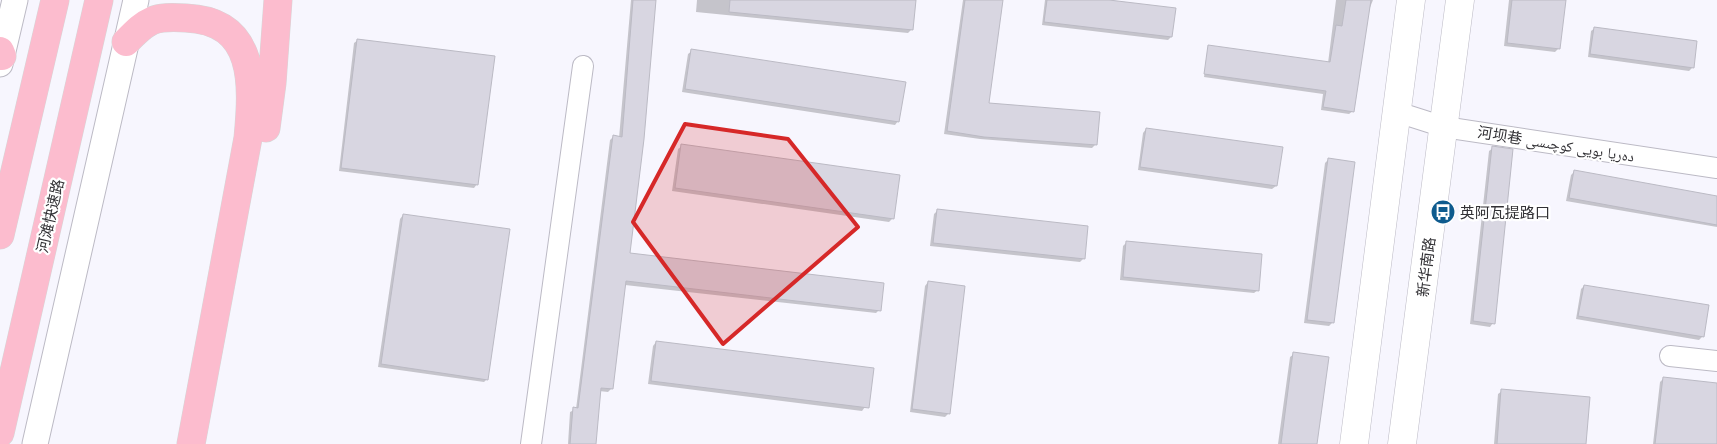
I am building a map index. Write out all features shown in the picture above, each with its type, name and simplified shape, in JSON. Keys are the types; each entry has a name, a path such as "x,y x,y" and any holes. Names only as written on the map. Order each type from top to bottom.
{"highway":[{"path":"0,235 55,0"},
{"name":"河滩快速路","path":"0,433 100,0"},
{"path":"191,444 256,140 272,84 278,0"},
{"path":"126,42 144,23 165,17 200,19 220,25 234,37 243,52 249,73 256,140 208,444"}],"main road":[{"path":"1354,444 1411,0"},
{"name":"新华南路","path":"1402,444 1460,0"}],"street":[{"path":"1,57 15,0"},
{"path":"35,444 136,0"},
{"path":"531,444 583,66"},
{"name":"河坝巷 دەريا بويى كوچىسى","path":"1397,112 1444,127 1717,168"},
{"path":"1670,356 1717,361"}],"highlighted area":[{"path":"685,124 788,139 858,227 723,344 633,222"}],"building":[{"path":"633,0 656,0 644,139 630,253 884,283 881,311 626,281 613,389 601,388 596,444 570,444 573,407 578,408 613,135 622,137"},
{"path":"730,0 916,0 913,30 729,12"},
{"path":"965,0 1003,0 989,103 1100,112 1097,145 984,137 947,131"},
{"path":"1047,0 1109,0 1176,8 1172,37 1044,22"},
{"path":"1346,0 1371,0 1354,112 1323,107 1326,91 1204,74 1208,45 1330,62 1336,25 1342,26"},
{"path":"1512,0 1566,0 1560,49 1507,43"},
{"path":"1594,27 1697,41 1694,68 1590,54"},
{"path":"357,39 495,56 478,185 341,168"},
{"path":"691,49 906,82 899,122 685,89"},
{"path":"1146,128 1283,147 1277,186 1140,167"},
{"path":"681,144 900,175 894,219 675,188"},
{"path":"1492,146 1513,149 1495,324 1473,321"},
{"path":"1328,158 1355,162 1334,323 1307,320"},
{"path":"1574,170 1717,196 1717,225 1569,198"},
{"path":"937,209 1088,226 1085,259 933,243"},
{"path":"403,214 510,229 488,380 381,364"},
{"path":"1126,241 1262,254 1259,291 1123,277"},
{"path":"928,281 965,286 950,414 912,409"},
{"path":"1584,285 1709,305 1704,337 1578,316"},
{"path":"656,341 874,368 869,408 651,381"},
{"path":"1293,352 1329,357 1317,444 1281,444"},
{"path":"1663,377 1717,383 1717,444 1655,444"},
{"path":"1501,389 1590,397 1586,444 1497,444"}],"place":[{"name":"英阿瓦提路口","path":"1443,212"}]}
